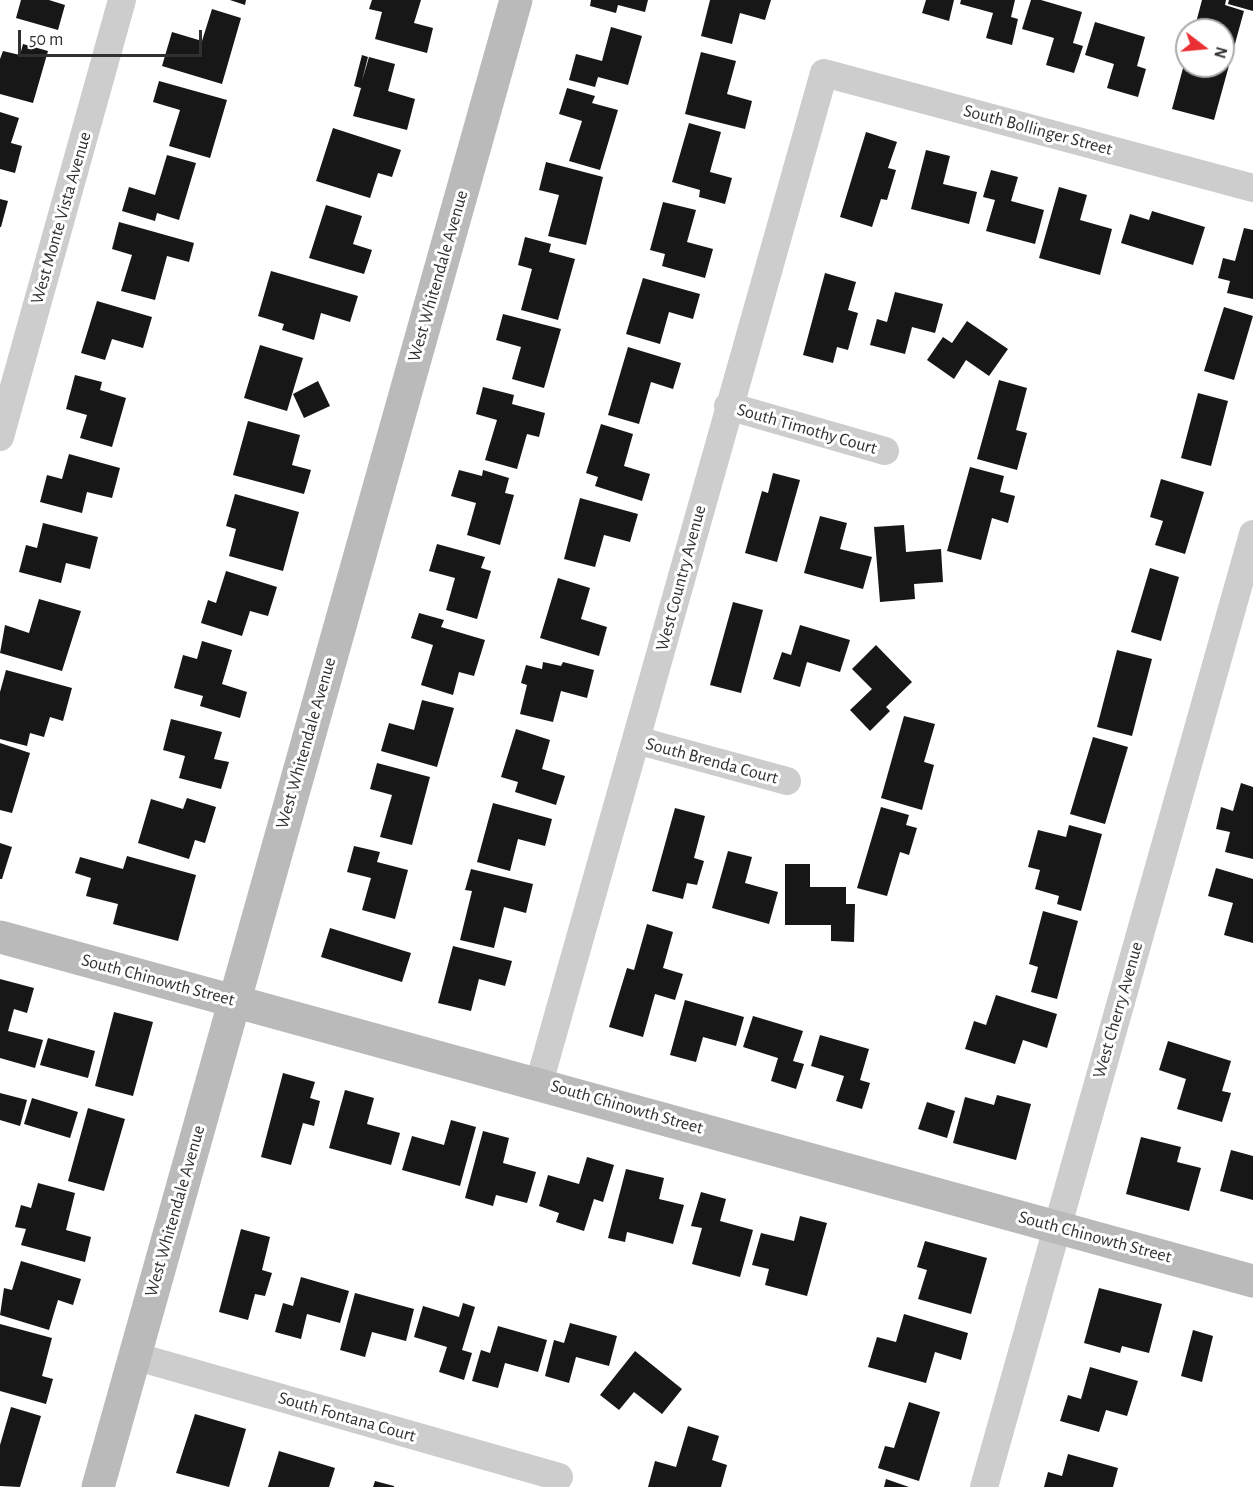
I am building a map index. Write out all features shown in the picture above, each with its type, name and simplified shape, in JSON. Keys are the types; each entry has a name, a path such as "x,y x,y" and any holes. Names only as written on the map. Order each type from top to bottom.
{"street":[{"name":"West Monte Vista Avenue","path":"0,437 122,0"},
{"name":"West Whitendale Avenue","path":"98,1487 516,0"},
{"name":"South Bollinger Street","path":"824,73 1253,188"},
{"name":"West Country Avenue","path":"539,1083 728,406 824,73"},
{"name":"South Timothy Court","path":"728,406 885,451"},
{"name":"West Cherry Avenue","path":"984,1487 1253,534"},
{"name":"South Brenda Court","path":"636,740 787,781"},
{"name":"South Chinowth Street","path":"0,936 1253,1281"},
{"name":"South Fontana Court","path":"135,1356 559,1477"}],"building":[{"path":"21,0 49,0 65,5 58,30 16,18"},
{"path":"230,0 246,0 245,5"},
{"path":"372,0 421,0 414,23 433,28 427,53 375,39 382,12 369,9"},
{"path":"591,0 648,0 645,12 618,5 616,13 590,6"},
{"path":"710,0 771,0 765,20 740,13 732,44 701,36"},
{"path":"926,0 954,0 949,21 922,13"},
{"path":"961,0 1015,0 1011,17 1018,19 1012,45 986,38 993,13 960,4"},
{"path":"1031,0 1041,0 1082,12 1073,43 1083,46 1074,73 1046,65 1054,38 1022,29"},
{"path":"1202,0 1226,0 1225,5 1244,11 1235,44 1235,18 1197,18"},
{"path":"1229,0 1253,0 1253,11 1228,4"},
{"path":"212,9 241,18 222,84 162,66 172,32 202,41"},
{"path":"1095,22 1145,37 1137,66 1146,69 1138,97 1107,88 1114,64 1085,55"},
{"path":"611,27 642,36 628,85 598,77 595,87 569,80 576,54 602,61"},
{"path":"23,44 48,51 33,103 0,94 0,59 3,51 20,55"},
{"path":"701,52 736,61 727,94 752,101 745,129 685,114"},
{"path":"362,55 368,57 362,81 369,57 395,64 388,91 415,99 407,130 353,116 361,88 354,86"},
{"path":"1180,78 1226,78 1214,120 1172,109"},
{"path":"159,81 227,100 210,158 169,146 180,110 153,102"},
{"path":"567,88 595,96 592,103 618,110 600,170 569,161 582,121 559,114"},
{"path":"0,112 19,118 11,143 22,146 15,173 0,169"},
{"path":"689,123 721,132 710,172 732,178 725,204 699,197 700,190 672,182"},
{"path":"333,128 401,150 392,177 378,173 370,198 316,181"},
{"path":"866,132 897,142 888,168 896,170 887,200 881,199 872,227 840,217"},
{"path":"926,150 950,156 943,184 977,192 969,224 911,209"},
{"path":"167,155 196,163 179,220 157,213 155,221 122,211 129,187 155,195"},
{"path":"546,162 603,177 586,245 548,236 559,195 539,190"},
{"path":"991,170 1018,177 1011,201 1044,210 1035,244 986,231 995,200 983,197"},
{"path":"1059,187 1087,195 1080,220 1112,229 1100,275 1039,258"},
{"path":"0,199 8,201 1,227 0,227"},
{"path":"663,202 696,210 687,242 713,249 705,278 662,266 665,254 650,250"},
{"path":"326,205 362,216 353,244 372,250 364,274 309,258"},
{"path":"1152,211 1205,227 1193,265 1121,243 1130,214 1149,220"},
{"path":"119,222 194,243 189,262 167,256 155,300 121,291 132,255 112,249"},
{"path":"1244,228 1253,230 1253,299 1227,293 1230,281 1218,278 1223,258 1235,261"},
{"path":"525,237 551,244 549,252 575,259 558,320 521,310 532,269 518,265"},
{"path":"271,271 358,296 350,322 321,313 314,340 282,330 284,324 258,316"},
{"path":"825,273 856,282 848,310 858,313 848,350 837,347 833,363 803,355"},
{"path":"643,278 700,294 693,319 669,312 660,344 626,334"},
{"path":"895,292 943,304 935,333 912,327 905,354 870,345 877,319 887,322"},
{"path":"97,301 152,317 143,348 112,339 105,360 81,353"},
{"path":"1224,307 1253,316 1234,380 1204,371"},
{"path":"503,314 561,329 544,388 512,379 521,347 496,340"},
{"path":"967,321 1008,349 989,376 966,360 954,379 927,360 943,337 952,343"},
{"path":"260,345 303,358 287,411 244,398"},
{"path":"628,347 681,363 673,389 651,382 639,424 608,415"},
{"path":"75,375 102,382 100,390 126,398 112,447 80,438 87,415 66,409"},
{"path":"999,380 1027,388 1016,430 1027,433 1017,470 977,459"},
{"path":"318,381 330,406 304,418 293,394"},
{"path":"483,387 514,395 512,404 545,413 539,437 527,434 517,469 485,460 497,420 476,414"},
{"path":"1198,393 1228,401 1211,466 1181,458"},
{"path":"248,421 300,435 292,465 311,470 304,494 233,475"},
{"path":"601,424 633,434 624,466 650,474 642,501 595,486 598,477 586,473"},
{"path":"69,454 120,468 112,498 87,492 82,513 40,502 47,475 62,479"},
{"path":"970,467 1004,476 1000,492 1015,496 1008,523 992,518 981,560 947,551"},
{"path":"459,470 482,476 483,470 509,478 505,493 514,495 500,545 467,535 476,503 451,496"},
{"path":"773,473 800,480 777,562 745,553 762,491 768,493"},
{"path":"1161,479 1204,492 1185,554 1155,545 1163,521 1150,517"},
{"path":"235,494 299,512 283,571 229,556 236,529 226,526"},
{"path":"580,498 638,514 630,542 604,535 595,567 564,559"},
{"path":"820,516 847,523 840,549 872,557 863,589 804,573"},
{"path":"43,523 98,537 90,569 66,563 61,583 19,572 26,545 37,548"},
{"path":"904,525 906,552 941,549 943,582 914,584 915,599 880,602 874,527"},
{"path":"437,544 485,557 481,568 491,571 477,619 446,610 455,578 429,571"},
{"path":"1150,568 1179,577 1161,641 1131,632"},
{"path":"226,571 277,587 268,616 250,611 242,636 201,623 208,600 216,603"},
{"path":"558,578 590,588 581,619 607,627 599,656 540,638"},
{"path":"39,599 81,611 62,671 0,653 5,625 29,633"},
{"path":"733,602 763,610 741,693 710,685"},
{"path":"419,613 444,620 441,627 485,640 474,676 459,672 453,695 421,685 433,645 411,638"},
{"path":"800,625 850,640 840,672 807,662 800,687 773,679 782,652 791,655"},
{"path":"202,641 232,650 222,684 247,692 240,718 200,706 203,696 174,688 183,655 197,659"},
{"path":"876,645 912,682 886,707 890,711 870,731 850,710 872,689 852,669"},
{"path":"1117,650 1152,659 1132,736 1097,727"},
{"path":"543,662 561,666 563,662 594,670 587,698 561,691 553,722 520,714 527,685 521,683 526,665 542,669"},
{"path":"6,670 72,688 63,721 50,717 44,737 30,733 27,746 0,739 0,692"},
{"path":"422,700 454,708 437,767 381,751 389,723 414,730"},
{"path":"904,716 935,724 924,762 934,765 922,810 881,798"},
{"path":"171,719 222,732 214,759 229,762 221,789 179,778 185,756 163,750"},
{"path":"516,729 550,740 542,769 565,776 556,805 515,792 518,782 501,777"},
{"path":"1093,737 1128,747 1105,824 1070,814"},
{"path":"0,743 30,753 12,813 0,810"},
{"path":"377,763 430,777 412,845 380,837 392,795 370,789"},
{"path":"1241,783 1253,787 1253,859 1225,852 1230,832 1216,829 1221,807 1233,811"},
{"path":"187,798 216,807 205,843 195,840 189,859 138,843 151,799 183,809"},
{"path":"493,803 552,819 545,846 518,839 510,871 477,862"},
{"path":"881,807 909,815 906,825 917,828 909,855 900,852 887,896 857,888"},
{"path":"675,808 705,816 694,858 704,861 697,885 687,883 683,899 652,891"},
{"path":"1069,825 1102,834 1081,911 1057,904 1059,896 1035,889 1040,870 1028,867 1038,830 1066,837"},
{"path":"0,843 12,847 2,879 0,879"},
{"path":"354,846 380,852 377,862 408,870 395,919 362,910 371,878 347,872"},
{"path":"728,851 752,857 745,883 778,892 769,924 712,908"},
{"path":"127,856 196,875 178,941 113,924 118,904 86,896 91,878 75,873 80,857 123,869"},
{"path":"785,864 810,864 810,887 846,887 846,904 855,904 854,942 831,941 831,925 785,925"},
{"path":"1216,868 1253,879 1253,943 1224,935 1233,903 1208,896"},
{"path":"471,869 533,884 526,913 504,907 494,948 460,940 472,891 465,890"},
{"path":"1043,911 1078,921 1057,999 1031,992 1038,967 1029,964"},
{"path":"647,924 673,932 663,968 683,974 675,1000 655,994 643,1037 609,1027 627,968 634,970"},
{"path":"330,928 411,953 402,982 321,957"},
{"path":"453,946 512,961 505,986 479,979 471,1011 438,1003"},
{"path":"0,979 34,988 27,1013 14,1009 8,1031 43,1040 35,1068 0,1058"},
{"path":"996,995 1057,1014 1047,1048 1023,1040 1015,1064 965,1049 974,1021 986,1025"},
{"path":"685,1000 744,1017 736,1046 703,1037 696,1062 670,1055"},
{"path":"114,1012 153,1022 133,1096 95,1086"},
{"path":"753,1016 803,1031 793,1061 804,1064 796,1089 771,1081 778,1058 743,1047"},
{"path":"820,1035 869,1049 860,1080 870,1083 862,1109 836,1101 844,1076 811,1066"},
{"path":"48,1038 95,1051 88,1078 40,1065"},
{"path":"1168,1041 1231,1061 1222,1091 1231,1093 1222,1122 1177,1109 1186,1079 1159,1070"},
{"path":"283,1073 315,1082 310,1098 320,1101 314,1126 303,1123 291,1165 261,1157"},
{"path":"345,1090 374,1098 367,1124 400,1133 391,1165 329,1148"},
{"path":"0,1093 27,1100 20,1126 0,1120"},
{"path":"997,1095 1031,1104 1016,1160 953,1143 965,1097 994,1105"},
{"path":"32,1098 78,1112 70,1138 24,1124"},
{"path":"927,1102 955,1111 947,1138 918,1129"},
{"path":"88,1108 125,1119 104,1191 68,1181"},
{"path":"451,1120 476,1127 460,1186 402,1170 412,1136 444,1145"},
{"path":"483,1131 509,1138 503,1163 536,1172 527,1203 496,1195 493,1206 465,1198"},
{"path":"1141,1137 1181,1147 1177,1162 1201,1168 1189,1211 1126,1194"},
{"path":"1231,1150 1253,1156 1253,1200 1220,1191"},
{"path":"587,1157 614,1165 603,1202 594,1199 584,1231 556,1222 559,1213 539,1206 548,1175 579,1184"},
{"path":"626,1169 664,1178 659,1199 684,1205 673,1244 627,1232 625,1242 608,1238"},
{"path":"38,1183 75,1193 66,1230 91,1237 85,1262 21,1245 26,1229 15,1227 21,1205 31,1208"},
{"path":"701,1192 726,1199 720,1221 753,1230 740,1277 692,1264 702,1228 691,1226"},
{"path":"800,1216 827,1223 807,1296 765,1285 769,1269 752,1265 761,1233 794,1241"},
{"path":"241,1229 270,1237 262,1270 272,1273 265,1296 255,1294 248,1320 219,1312"},
{"path":"925,1241 987,1258 971,1314 918,1299 927,1270 917,1267"},
{"path":"21,1261 81,1279 73,1305 58,1300 49,1330 0,1315 4,1288 12,1290"},
{"path":"301,1277 349,1291 340,1323 307,1314 301,1339 275,1332 283,1303 293,1306"},
{"path":"1099,1288 1162,1304 1149,1353 1122,1346 1120,1353 1084,1343"},
{"path":"355,1293 414,1309 406,1341 372,1332 365,1357 340,1350"},
{"path":"463,1303 475,1307 462,1350 472,1353 464,1380 439,1372 447,1347 414,1337 423,1306 459,1317"},
{"path":"904,1314 968,1333 961,1360 935,1352 926,1383 868,1367 877,1337 896,1342"},
{"path":"570,1323 617,1336 609,1366 576,1357 569,1383 545,1376 554,1340 564,1343"},
{"path":"0,1324 52,1338 42,1376 53,1379 46,1404 0,1391"},
{"path":"498,1326 547,1340 538,1372 505,1363 498,1388 472,1381 481,1350 490,1353"},
{"path":"1193,1330 1213,1336 1202,1382 1181,1376"},
{"path":"635,1351 682,1389 662,1414 634,1392 619,1410 600,1395"},
{"path":"1090,1367 1138,1381 1127,1416 1106,1410 1099,1432 1060,1421 1068,1395 1081,1399"},
{"path":"909,1402 940,1412 919,1481 878,1468 885,1446 894,1448"},
{"path":"11,1407 41,1416 20,1487 0,1486 0,1445"},
{"path":"195,1414 246,1429 229,1487 176,1473"},
{"path":"688,1426 719,1436 712,1460 727,1465 721,1487 648,1487 655,1461 676,1467"},
{"path":"279,1451 335,1468 329,1487 268,1487"},
{"path":"1068,1454 1118,1468 1113,1487 1044,1487 1048,1472 1062,1476"},
{"path":"886,1479 909,1487 884,1487"},
{"path":"375,1481 394,1486 394,1487 373,1487"}]}
